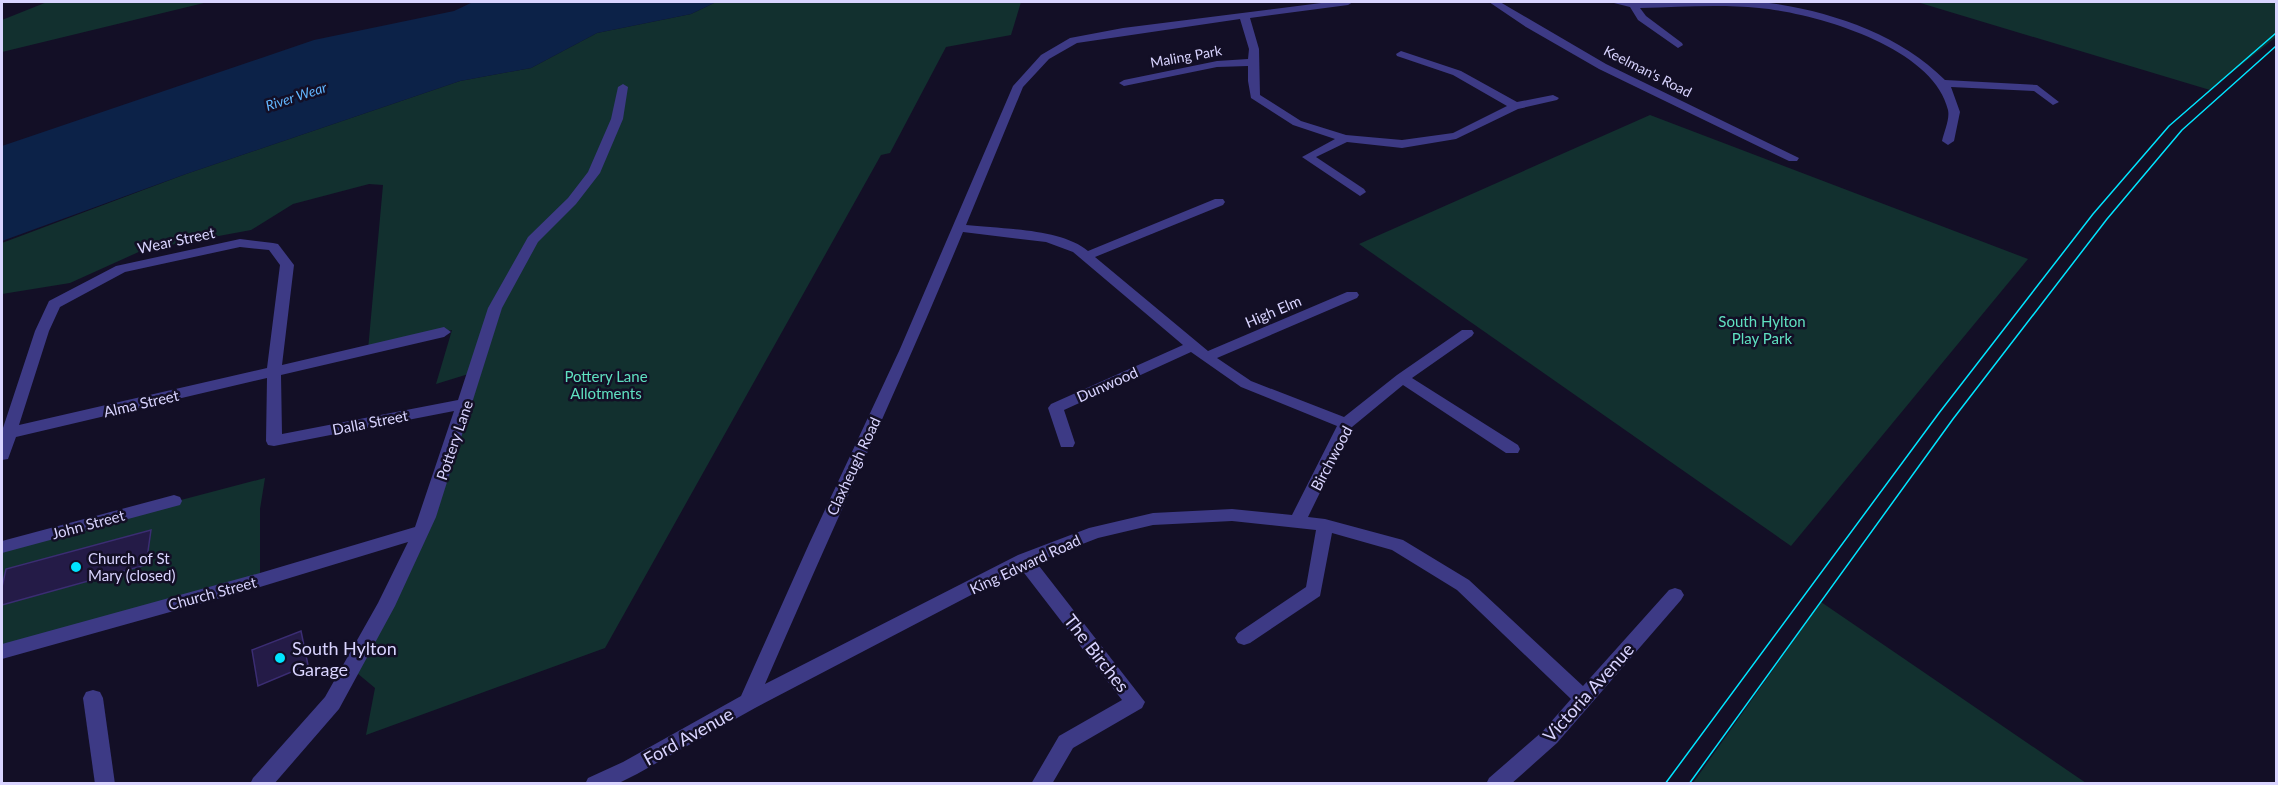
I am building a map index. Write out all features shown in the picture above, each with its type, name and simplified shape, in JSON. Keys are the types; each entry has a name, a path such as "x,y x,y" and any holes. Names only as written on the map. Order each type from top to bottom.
{"street":[{"path":"1348,2 1244,14 1254,49 1255,96 1297,123 1345,138 1402,144 1456,136 1515,106 1552,98"},
{"name":"Keelman's Road","path":"1494,2 1531,26 1654,93 1793,158"},
{"path":"1615,2 1633,5 1696,3 1760,5 1809,13 1837,21 1897,48 1927,67 1943,83 1956,112 1955,127 1948,141"},
{"path":"1633,5 1642,18 1678,45"},
{"name":"Claxheugh Road","path":"748,702 817,544 907,349 1018,86 1045,57 1074,40 1244,14"},
{"path":"1401,54 1457,73 1515,106"},
{"name":"Maling Park","path":"1124,83 1217,64 1254,62"},
{"path":"1943,83 2037,88 2053,102"},
{"name":"Pottery Lane","path":"260,783 332,703 386,606 422,531 466,404 495,308 533,240 572,201 594,173 617,119 623,87"},
{"path":"1345,138 1308,157 1360,192"},
{"path":"1086,256 1219,202"},
{"path":"957,228 1048,238 1078,249 1192,346 1246,384 1346,424"},
{"name":"Wear Street","path":"4,444 42,331 54,304 121,269 240,243 273,247 287,265 274,372 274,441"},
{"name":"High Elm","path":"1206,357 1352,295"},
{"name":"Alma Street","path":"4,444 274,372 444,332"},
{"name":"Birchwood","path":"1298,522 1346,424 1402,378 1467,333"},
{"name":"Dunwood","path":"1067,443 1056,408 1192,346"},
{"path":"1402,378 1512,449"},
{"name":"Dalla Street","path":"274,441 466,404"},
{"name":"John Street","path":"2,547 174,501"},
{"name":"King Edward Road","path":"748,702 1024,560 1095,532 1153,519 1232,515 1326,525 1397,545 1463,585 1584,699"},
{"path":"1244,638 1314,591 1326,525"},
{"name":"Church Street","path":"2,652 260,580 422,531"},
{"name":"The Birches","path":"1024,560 1135,702 1066,742 1041,783"},
{"name":"Victoria Avenue","path":"1496,783 1550,737 1675,595"},
{"path":"93,698 105,783"},
{"name":"Ford Avenue","path":"596,783 630,768 748,702"}],"green space":[{"path":"47,2 208,2 2,52 2,20"},
{"name":"Pottery Lane Allotments","path":"716,2 1021,2 1011,35 946,47 890,153 881,155 605,648 366,735 375,688 351,668 386,606 475,372 436,384 452,330 368,350 383,185 369,184 293,204 251,230 143,250 70,283 2,294 2,243 186,174 460,81 531,68 597,33 691,14"},
{"path":"1917,2 2276,2 2276,37 2210,90"},
{"name":"South Hylton Play Park","path":"1650,115 2028,259 1791,546 1359,244"},
{"path":"265,478 260,509 260,580 2,652 2,547"},
{"path":"1821,602 2086,783 1693,783"}],"water":[{"name":"River Wear","path":"473,2 716,2 691,14 597,33 531,68 460,81 186,174 2,241 2,146 314,40 454,11"}],"building":[{"name":"Church of St Mary (closed)","path":"151,530 146,565 2,605 2,587 6,569"},
{"name":"South Hylton Garage","path":"301,631 308,665 258,686 252,650"}],"tram line":[{"path":"1665,784 1939,413 2093,214 2169,126 2276,33"},
{"path":"1689,784 1953,419 2107,219 2182,130 2276,46"}],"place":[{"name":"Church of St Mary (closed)","path":"76,567"},
{"name":"South Hylton Garage","path":"280,658"}]}
